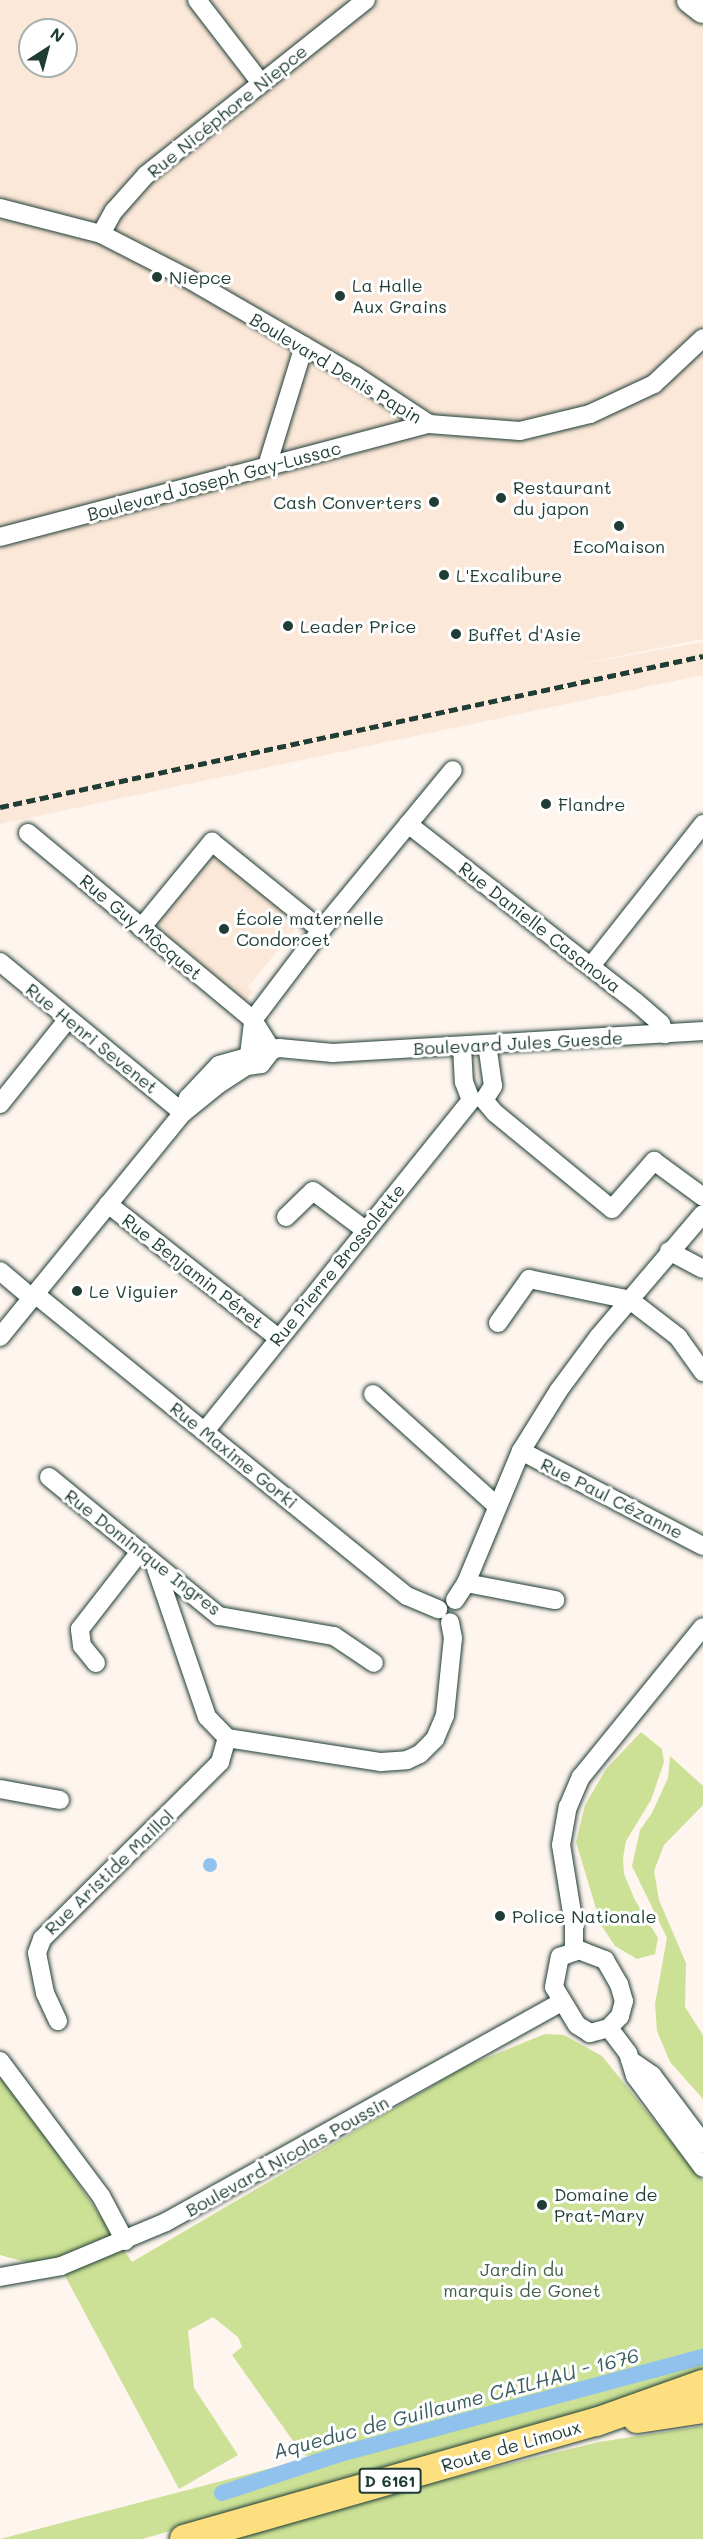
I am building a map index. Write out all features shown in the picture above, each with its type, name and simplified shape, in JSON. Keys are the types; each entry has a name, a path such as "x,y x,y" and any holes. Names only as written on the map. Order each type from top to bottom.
{"main road":[{"path":"690,0 703,10"},
{"name":"D 6161","path":"596,2422 703,2384"},
{"name":"D 6161","path":"596,2422 703,2409"},
{"name":"Route de Limoux","path":"184,2539 596,2422"}],"street":[{"path":"197,0 261,83"},
{"name":"Rue Nicéphore Niepce","path":"101,234 114,211 146,176 366,0"},
{"name":"Boulevard Denis Papin","path":"0,208 101,234 187,278 304,346 429,424 520,431 590,414 654,384 703,338"},
{"path":"267,466 304,346"},
{"name":"Boulevard Joseph Gay-Lussac","path":"0,537 429,424"},
{"path":"260,1056 254,1020 321,930 453,770"},
{"name":"Rue Danielle Casanova","path":"408,824 591,966 661,1024 665,1034"},
{"path":"591,966 703,824"},
{"name":"Rue Guy Môcquet","path":"28,833 254,1020"},
{"path":"141,928 212,842 321,930"},
{"name":"Rue Henri Sevenet","path":"0,962 183,1113"},
{"path":"0,1104 68,1019"},
{"name":"Boulevard Jules Guesde","path":"0,1337 183,1113 188,1098 219,1065 260,1056 703,1031"},
{"path":"478,1100 493,1086 487,1044"},
{"path":"462,1046 464,1082 478,1100 612,1209 654,1161 703,1197"},
{"name":"Rue Pierre Brossolette","path":"205,1431 363,1229 478,1100"},
{"path":"286,1217 313,1191 363,1229"},
{"name":"Rue Benjamin Péret","path":"108,1204 278,1338"},
{"path":"156,1568 207,1717 227,1738 381,1762 407,1760 420,1754 435,1740 445,1715 453,1638 444,1615 444,1599 455,1600 466,1583 521,1451 559,1390 669,1251 703,1214"},
{"path":"669,1251 703,1269"},
{"name":"Rue Maxime Gorki","path":"0,1271 205,1431 407,1596 444,1615"},
{"path":"498,1323 529,1279 630,1300 678,1337 703,1372"},
{"path":"373,1394 497,1506"},
{"name":"Rue Paul Cézanne","path":"521,1451 703,1546"},
{"name":"Rue Dominique Ingres","path":"49,1477 156,1568 219,1616 334,1636 374,1663"},
{"path":"96,1663 82,1646 80,1629 139,1553"},
{"path":"466,1583 555,1600"},
{"path":"574,1952 574,1925 561,1845 568,1807 581,1777 703,1627"},
{"name":"Rue Aristide Maillol","path":"58,2022 45,1993 38,1953 42,1939 220,1762 227,1738"},
{"path":"0,1789 60,1800"},
{"path":"574,1952 591,1952 605,1960 619,1984 624,2001 620,2016 609,2028 590,2033 577,2025 560,2003 554,1973 560,1958 574,1952"},
{"name":"Boulevard Nicolas Poussin","path":"0,2277 61,2266 125,2241 321,2138 560,2003"},
{"path":"609,2028 630,2060 635,2076 703,2168"},
{"path":"630,2060 652,2075 703,2143"},
{"path":"0,2061 115,2217 125,2241"}],"shaded area":[{"path":"0,0 703,0 703,639 560,668 703,642 703,675 0,824"},
{"name":"École maternelle Condorcet","path":"211,854 285,912 281,918 295,929 248,987 253,991 244,1003 153,928"}],"green space":[{"path":"641,1732 662,1749 664,1762 651,1800 626,1841 623,1858 624,1874 635,1900 658,1938 655,1954 637,1959 615,1946 601,1925 576,1842 585,1805 606,1769"},
{"path":"670,1756 703,1786 703,1805 664,1845 654,1871 659,1900 686,1963 685,2007 703,2035 703,2099 670,2062 657,2031 655,2004 667,1938 632,1866 640,1830 652,1813 668,1778"},
{"name":"Jardin du marquis de Gonet","path":"545,2034 564,2035 602,2056 703,2181 703,2379 142,2539 0,2539 313,2457 303,2455 232,2355 242,2347 238,2337 213,2317 188,2331 194,2388 238,2455 179,2489 63,2272 0,2255 0,2070 132,2262 466,2066"},
{"path":"703,2426 703,2539 203,2539 599,2442"}],"water":[{"path":"210,1858 215,1860 217,1865 215,1870 210,1872 205,1870 203,1865 205,1860"}],"waterway":[{"name":"Aqueduc de Guillaume CAILHAU - 1676","path":"222,2493 340,2454 703,2357"}],"railway":[{"path":"0,807 703,656"}],"place":[{"name":"Niepce","path":"157,277"},
{"name":"La Halle Aux Grains","path":"340,296"},
{"name":"Restaurant du japon","path":"501,498"},
{"name":"Cash Converters","path":"434,502"},
{"name":"EcoMaison","path":"619,526"},
{"name":"L'Excalibure","path":"444,575"},
{"name":"Leader Price","path":"288,626"},
{"name":"Buffet d'Asie","path":"456,634"},
{"name":"Flandre","path":"546,804"},
{"name":"École maternelle Condorcet","path":"224,929"},
{"name":"Le Viguier","path":"77,1291"},
{"name":"Police Nationale","path":"500,1916"},
{"name":"Domaine de Prat-Mary","path":"542,2205"}]}
